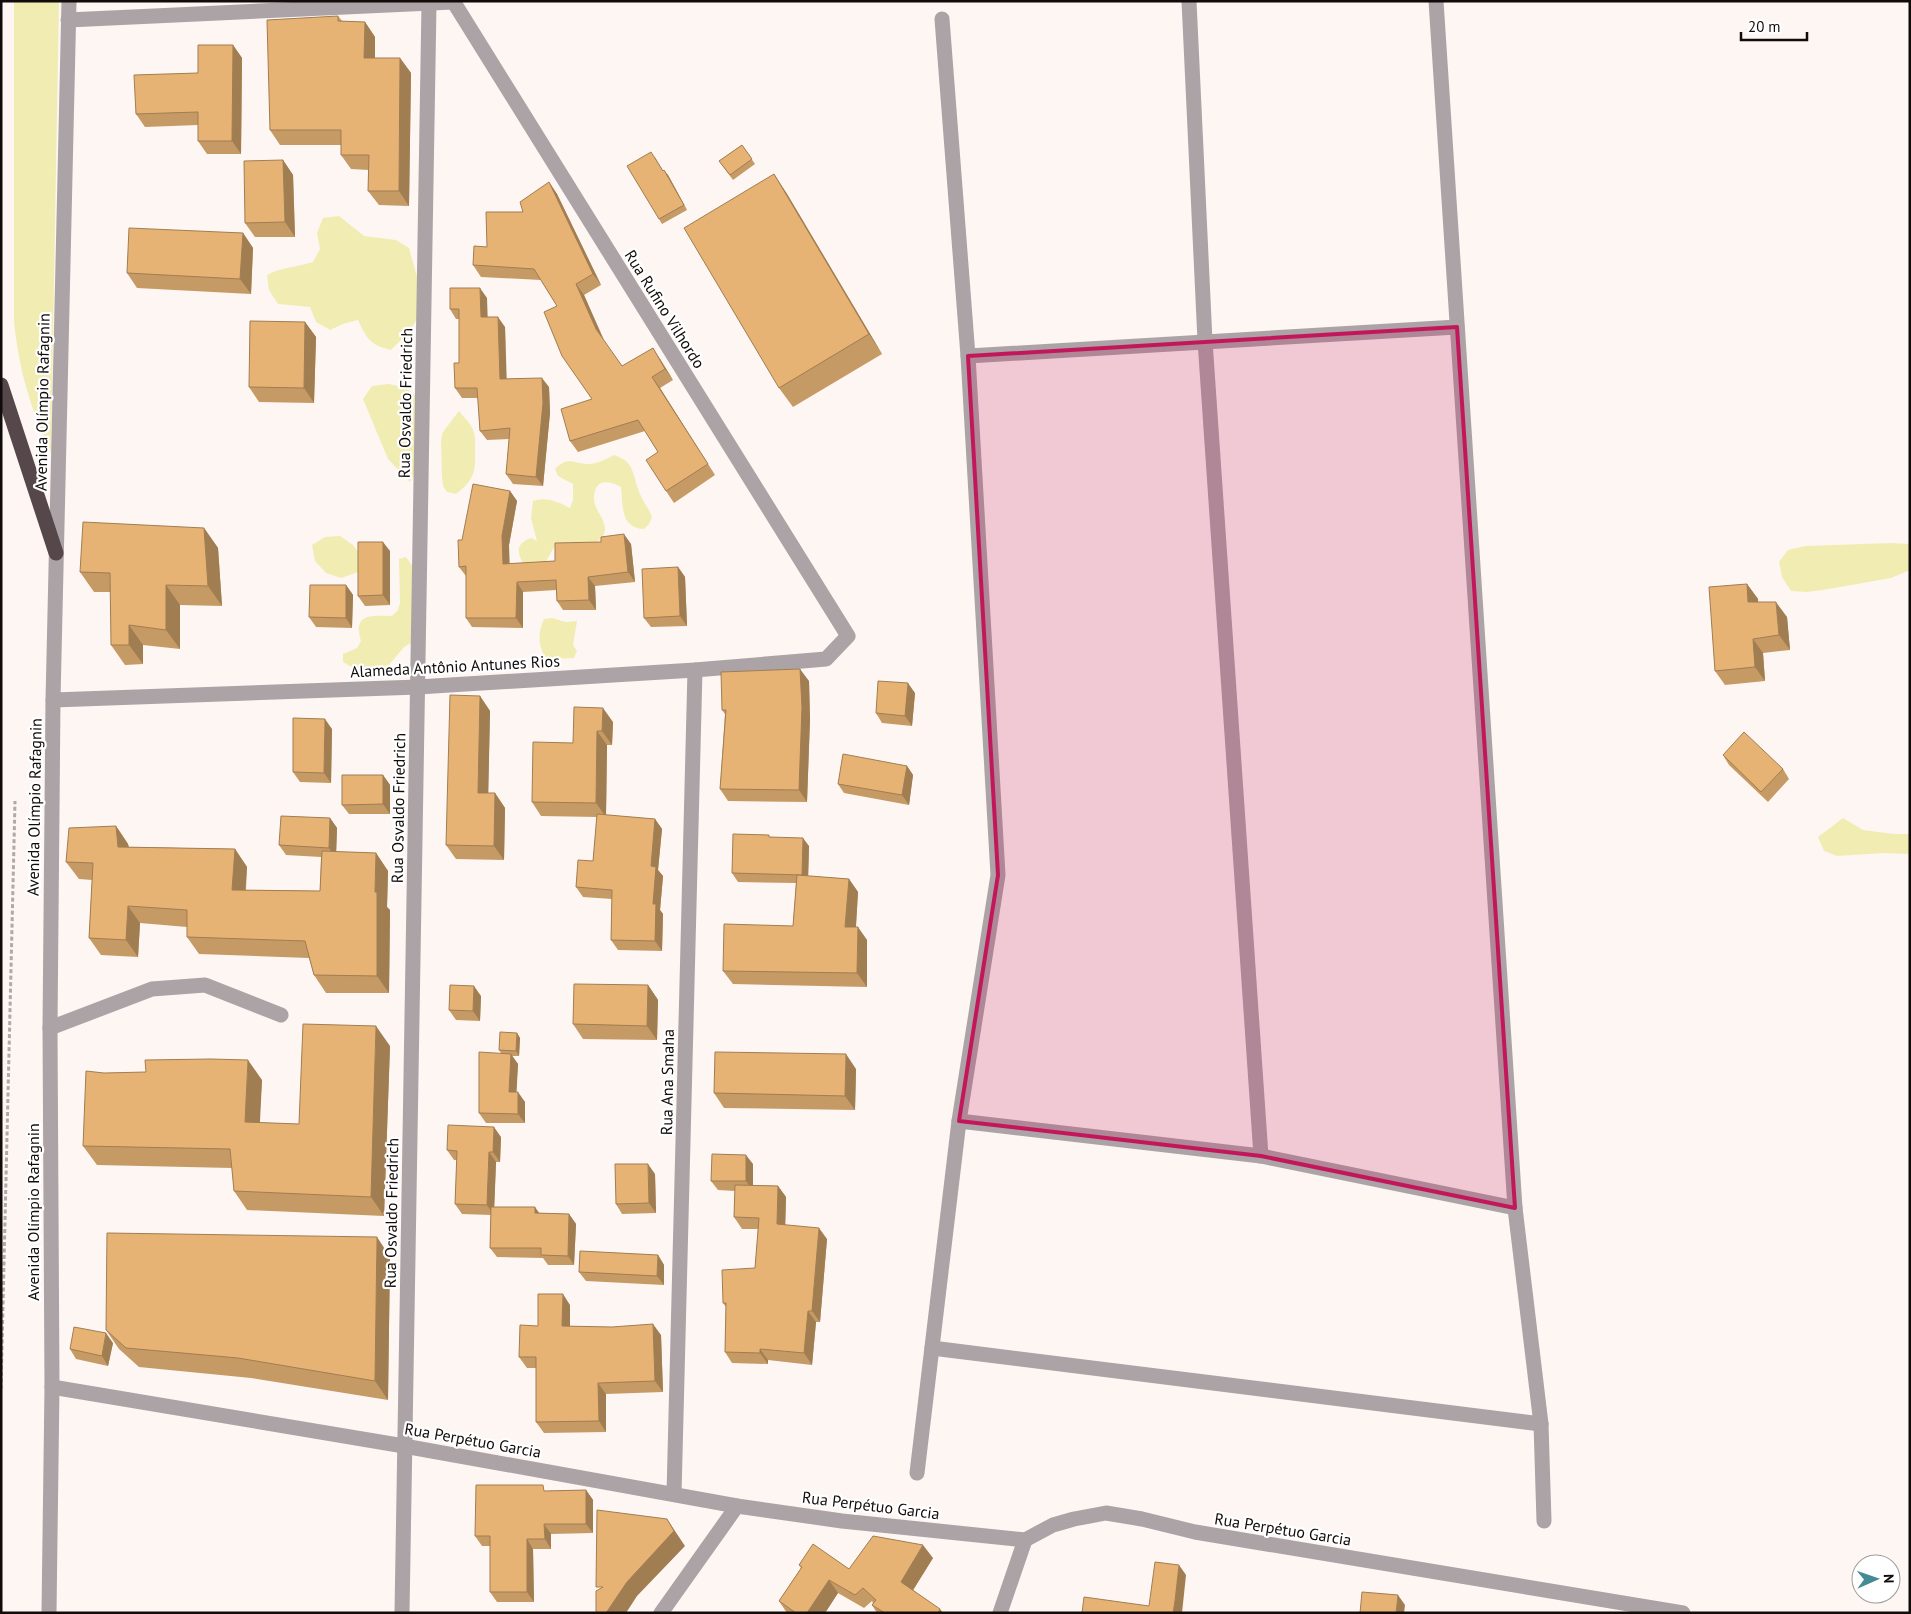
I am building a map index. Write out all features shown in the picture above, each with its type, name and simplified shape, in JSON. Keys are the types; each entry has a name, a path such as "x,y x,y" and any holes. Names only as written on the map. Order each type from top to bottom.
{"highway":[{"path":"1,386 56,553"}],"street":[{"name":"Avenida Olímpio Rafagnin","path":"49,1613 52,1388 50,1028 53,700 69,1"},
{"path":"1189,1 1205,341 1262,1156"},
{"path":"1436,1 1515,1208 1541,1424 1544,1521"},
{"path":"68,20 453,2"},
{"name":"Rua Rufino Vilhordo","path":"453,2 848,636"},
{"name":"Rua Osvaldo Friedrich","path":"402,1613 429,4"},
{"path":"917,1474 959,1121 998,875 968,356 942,19"},
{"path":"968,356 1457,327"},
{"name":"Alameda Antônio Antunes Rios","path":"53,700 418,687 695,670 826,659 848,636"},
{"name":"Rua Ana Smaha","path":"674,1494 695,670"},
{"path":"50,1028 152,989 206,985 281,1015"},
{"path":"959,1121 1262,1156 1515,1208"},
{"path":"932,1348 1541,1424"},
{"name":"Rua Perpétuo Garcia","path":"52,1388 404,1446 737,1506 842,1521 1025,1540 1053,1525 1106,1513 1142,1519 1194,1532 1683,1613"},
{"path":"661,1613 737,1506"},
{"path":"1000,1613 1025,1540"}],"path":[{"path":"1,1389 15,801"}],"highlighted area":[{"path":"1457,327 1515,1208 1261,1156 959,1121 998,875 968,356"}],"shaded area":[{"path":"14,1 59,1 51,452 26,388 14,322"},
{"path":"339,216 364,236 396,240 409,248 421,298 420,308 412,327 391,350 378,346 370,340 358,320 330,330 316,322 310,307 278,304 269,290 267,275 313,262 320,249 317,233 323,218"},
{"path":"388,384 405,387 416,396 424,455 410,482 388,459 363,399 372,386"},
{"path":"459,411 471,425 474,432 475,464 470,480 456,494 447,492 443,486 441,440 443,432"},
{"path":"614,455 627,462 633,471 638,489 652,517 649,524 644,529 631,525 624,514 621,487 606,482 602,483 597,487 594,497 594,502 605,528 601,538 586,544 556,544 545,563 523,563 519,555 520,545 531,538 537,541 531,518 533,501 548,499 570,508 573,500 573,484 558,476 555,469 568,461 590,464"},
{"path":"340,536 353,545 362,557 358,572 341,578 326,573 315,561 312,545 325,537"},
{"path":"1910,544 1910,570 1891,578 1807,592 1791,591 1782,577 1779,562 1788,550 1805,546"},
{"path":"406,557 416,571 417,640 404,647 388,666 373,674 364,674 343,662 343,654 357,648 361,641 359,625 362,620 371,616 392,616 398,610 400,603 399,559"},
{"path":"552,618 566,622 577,621 573,645 577,651 574,658 551,659 544,656 539,638 544,619"},
{"path":"1843,818 1863,830 1910,834 1910,854 1884,853 1837,856 1824,851 1818,837"}],"building":[{"path":"338,16 338,21 365,22 364,58 400,58 399,191 368,191 369,155 341,155 341,130 270,130 267,20"},
{"path":"198,45 233,45 232,141 198,141 198,112 136,114 134,75 198,73"},
{"path":"742,145 752,159 730,175 719,161"},
{"path":"651,152 664,170 684,205 659,219 627,166"},
{"path":"283,160 285,222 245,223 244,161"},
{"path":"774,174 869,334 779,388 684,228"},
{"path":"549,182 593,274 576,284 596,329 622,366 653,348 665,369 652,377 708,464 666,491 646,460 658,452 638,420 570,441 561,409 592,399 562,356 544,312 557,306 534,269 473,265 474,246 487,247 486,212 523,212 520,202"},
{"path":"129,228 243,233 240,279 127,273"},
{"path":"450,288 480,288 481,317 498,317 500,379 542,378 543,403 536,477 506,474 510,428 480,431 477,388 455,388 454,363 459,363 459,309 450,309"},
{"path":"250,321 305,322 304,388 249,387"},
{"path":"473,484 510,491 502,536 503,564 555,561 555,543 601,542 601,537 624,534 628,572 588,577 589,600 557,601 556,580 517,582 516,618 466,618 466,566 459,567 458,540 462,540"},
{"path":"83,522 204,528 208,586 166,585 166,630 129,625 129,645 111,645 110,573 80,572"},
{"path":"358,542 383,542 383,595 358,596"},
{"path":"678,567 680,616 644,618 642,569"},
{"path":"1747,584 1748,602 1776,602 1779,635 1753,639 1755,667 1715,671 1709,587"},
{"path":"310,585 346,585 346,618 309,617"},
{"path":"800,669 802,707 799,790 720,789 726,710 722,710 721,672"},
{"path":"878,681 908,683 905,716 876,713"},
{"path":"450,695 480,696 478,793 495,793 494,846 446,845"},
{"path":"574,707 603,708 602,731 597,731 596,803 532,802 533,742 573,743"},
{"path":"293,718 325,719 324,773 293,772"},
{"path":"1744,732 1783,769 1761,792 1723,755"},
{"path":"843,754 907,766 902,795 838,784"},
{"path":"342,775 383,775 383,804 342,805"},
{"path":"597,814 655,819 651,866 656,867 653,904 656,904 655,941 611,940 612,890 576,887 578,860 593,861"},
{"path":"281,816 330,818 329,848 279,845"},
{"path":"116,826 118,847 235,849 232,890 320,891 322,851 376,853 377,976 314,975 305,941 187,937 187,910 128,906 126,940 89,938 93,863 66,862 69,828"},
{"path":"733,834 803,838 802,875 732,873"},
{"path":"797,875 849,879 845,927 858,927 857,973 723,971 724,924 793,926"},
{"path":"574,984 648,985 647,1026 573,1024"},
{"path":"450,985 474,986 473,1011 449,1010"},
{"path":"303,1024 376,1026 371,1197 234,1191 230,1149 83,1146 86,1071 104,1073 146,1072 145,1060 248,1060 245,1122 299,1124"},
{"path":"500,1032 517,1033 516,1051 499,1050"},
{"path":"479,1052 511,1054 509,1092 518,1092 518,1114 479,1113"},
{"path":"715,1052 846,1054 845,1096 714,1093"},
{"path":"448,1125 494,1127 493,1152 489,1152 487,1205 455,1204 457,1151 447,1150"},
{"path":"712,1154 746,1155 746,1181 711,1181"},
{"path":"615,1164 648,1164 649,1203 616,1204"},
{"path":"735,1185 778,1186 777,1224 819,1228 812,1311 808,1311 804,1353 760,1349 760,1353 725,1352 726,1303 723,1303 722,1270 755,1268 759,1218 734,1217"},
{"path":"491,1207 535,1207 535,1213 569,1214 568,1256 541,1255 541,1248 490,1248"},
{"path":"107,1233 377,1237 375,1381 238,1358 126,1348 106,1330"},
{"path":"580,1251 658,1255 657,1276 579,1272"},
{"path":"538,1294 563,1294 562,1326 612,1327 653,1324 655,1381 598,1383 599,1421 536,1422 536,1357 519,1357 520,1325 538,1326"},
{"path":"74,1327 106,1333 102,1356 70,1349"},
{"path":"476,1485 543,1485 544,1491 586,1490 586,1524 544,1524 545,1539 527,1539 527,1592 490,1592 490,1536 475,1536"},
{"path":"597,1510 667,1519 674,1531 627,1582 606,1613 596,1613 596,1591 603,1587 596,1587"},
{"path":"873,1536 923,1545 901,1582 940,1609 938,1613 885,1613 872,1605 876,1600 863,1588 855,1595 829,1580 807,1613 796,1613 779,1601 802,1567 799,1565 813,1544 849,1569"},
{"path":"1155,1562 1179,1565 1173,1613 1082,1613 1084,1597 1149,1606"},
{"path":"1362,1592 1398,1595 1396,1613 1360,1613"}]}
